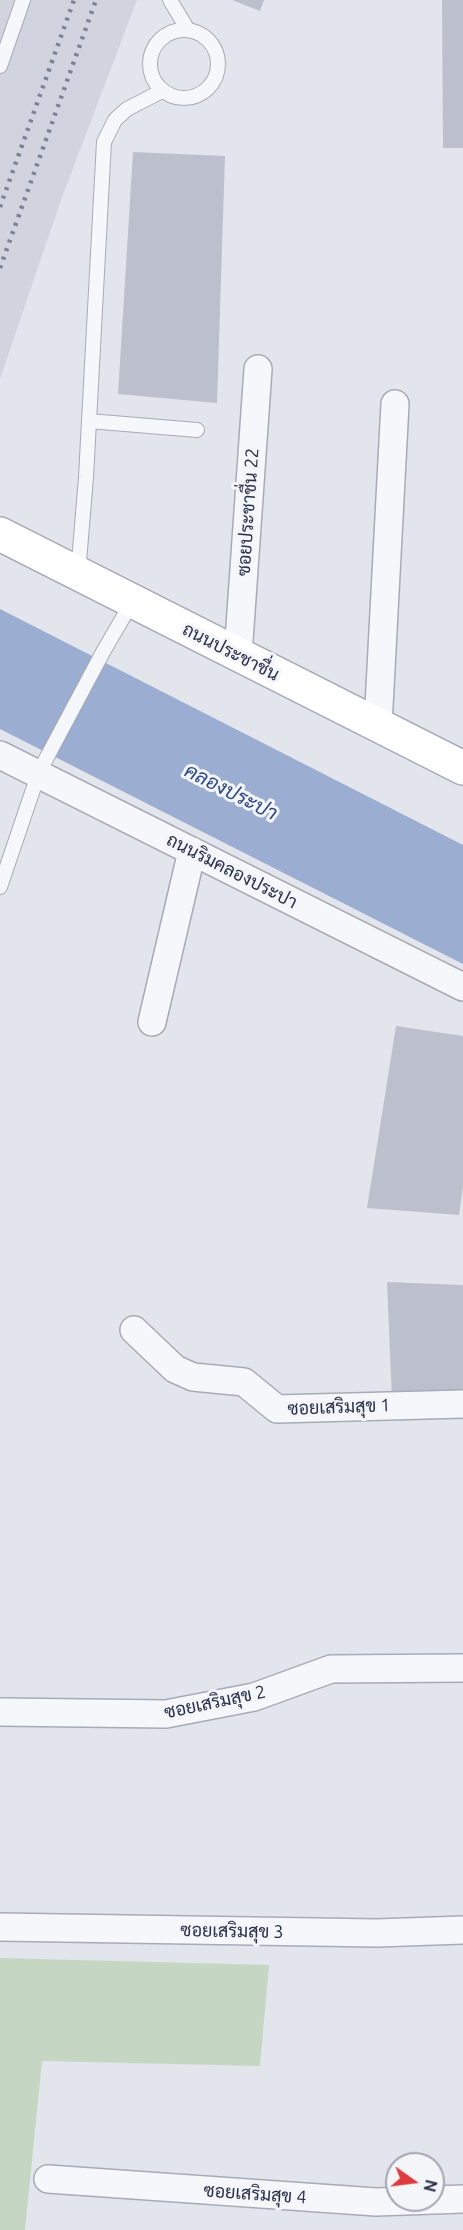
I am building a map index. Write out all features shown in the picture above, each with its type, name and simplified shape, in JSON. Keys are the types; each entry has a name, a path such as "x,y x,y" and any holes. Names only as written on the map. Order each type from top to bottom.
{"main road":[{"name":"ถนนประชาชื่น","path":"0,534 378,725 461,763"}],"street":[{"name":"ซอยประชาชื่น 22","path":"238,655 258,369"},
{"path":"378,725 395,404"},
{"name":"ถนนริมคลองประปา","path":"0,755 43,766 192,851 463,987"},
{"path":"152,1022 192,851"},
{"name":"ซอยเสริมสุข 1","path":"134,1330 174,1369 193,1377 244,1382 277,1409 463,1404"},
{"name":"ซอยเสริมสุข 2","path":"0,1712 166,1714 254,1697 331,1669 463,1668"},
{"name":"ซอยเสริมสุข 3","path":"0,1927 377,1933 463,1930"},
{"name":"ซอยเสริมสุข 4","path":"48,2179 376,2202 463,2199"}],"lane":[{"path":"0,66 23,0"},
{"path":"170,0 188,30"},
{"path":"188,30 200,34 210,42 216,53 218,65 215,78 198,96 173,97 162,91 152,77 150,59 157,43 171,33 188,30"},
{"path":"78,574 104,142 116,120 127,109 162,91"},
{"path":"89,421 197,430"},
{"path":"0,887 43,766 103,651 132,602"}],"shaded area":[{"path":"0,0 137,0 61,200 0,379"}],"green space":[{"path":"0,1958 269,1965 260,2066 42,2061 25,2230 0,2230"}],"water":[{"name":"คลองประปา","path":"0,609 463,845 463,964 0,729"}],"building":[{"path":"232,0 264,0 260,11"},
{"path":"442,0 463,0 463,148 443,148"},
{"path":"133,152 225,156 217,403 118,394"},
{"path":"396,1026 463,1036 463,1186 459,1215 367,1208"},
{"path":"387,1282 463,1285 463,1397 392,1399"}],"railway":[{"path":"0,207 74,0"},
{"path":"0,268 96,0"}]}
